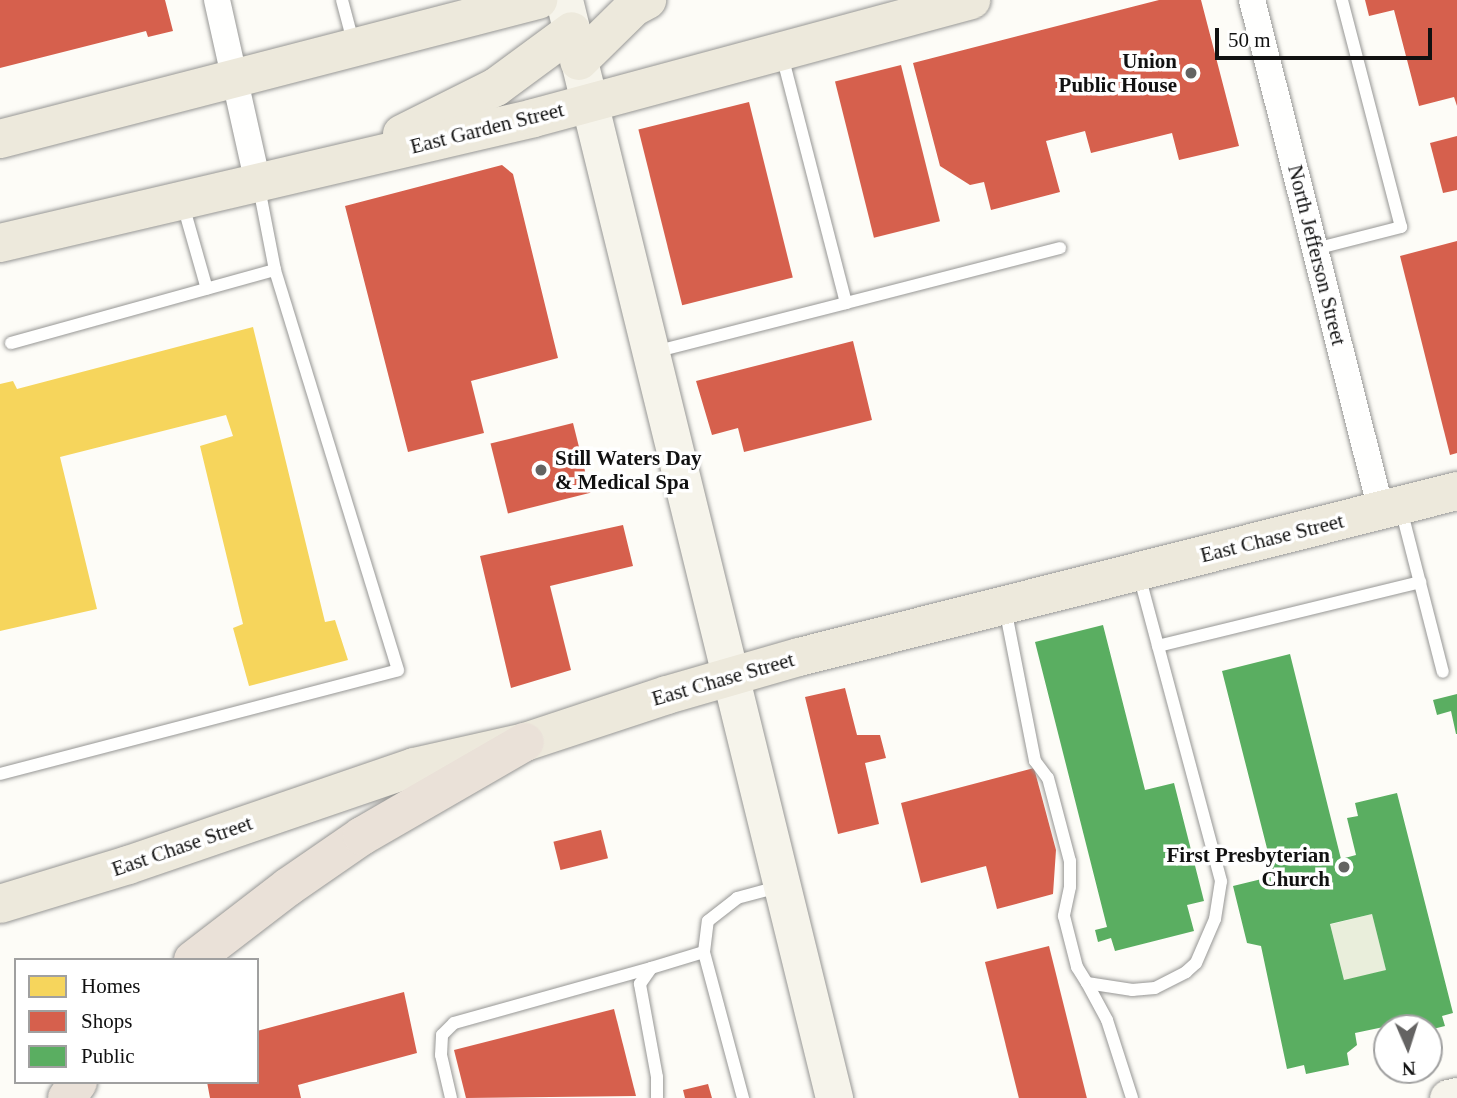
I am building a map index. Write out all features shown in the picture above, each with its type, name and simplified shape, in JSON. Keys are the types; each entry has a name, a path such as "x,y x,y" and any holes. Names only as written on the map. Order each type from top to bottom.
{"highway":[{"path":"197,957 288,887 362,836 525,741"}],"main road":[{"path":"0,139 237,80 538,0"},
{"path":"341,165 496,87 571,30 647,0"},
{"name":"East Garden Street","path":"0,243 534,118 960,1"},
{"name":"East Chase Street","path":"0,904 128,865 414,767 525,741 729,677 1457,491"}],"street":[{"path":"217,0 237,80 258,184"},
{"name":"North Jefferson Street","path":"1252,0 1315,249 1391,508"},
{"path":"571,30 834,1098"},
{"path":"1448,1098 1457,1096"}],"lane":[{"path":"342,0 355,49"},
{"path":"1315,249 1401,227 1342,0"},
{"path":"781,50 846,303"},
{"path":"0,775 398,670 275,270 258,184"},
{"path":"182,202 207,289"},
{"path":"650,353 1060,248"},
{"path":"10,344 275,270"},
{"path":"1391,508 1420,582 1443,672"},
{"path":"1087,983 1110,988 1144,989 1169,982 1186,972 1196,963 1215,919 1219,900 1218,868 1138,572"},
{"path":"1158,646 1420,582"},
{"path":"1005,605 1035,761 1048,778 1064,835 1070,877 1065,916 1077,967 1107,1020 1132,1098"},
{"path":"743,1098 704,952 708,920 737,898 781,886"},
{"path":"452,1098 441,1055 442,1035 454,1023 704,952"},
{"path":"651,968 640,984 657,1077 657,1098"}],"green space":[{"path":"1372,914 1386,970 1344,981 1330,924"}],"building: Homes":[{"path":"253,327 325,622 335,620 348,660 249,686 233,628 243,624 200,446 233,436 226,415 60,457 97,609 0,631 0,384 13,381 17,389"}],"building: Shops":[{"path":"0,0 165,0 173,31 148,37 146,31 0,68"},
{"path":"1159,0 1201,0 1239,146 1179,160 1172,133 1091,153 1085,131 1046,141 1060,192 991,210 984,182 970,185 940,166 913,63"},
{"path":"1365,0 1457,0 1457,106 1454,97 1419,106 1394,10 1369,16"},
{"path":"901,65 940,221 874,238 835,81"},
{"path":"749,102 793,278 682,305 638,130"},
{"path":"1457,136 1457,190 1443,193 1430,143"},
{"path":"502,165 513,174 558,358 471,381 484,433 408,452 345,206"},
{"path":"1457,241 1457,453 1450,455 1400,256"},
{"path":"853,341 872,420 744,452 738,428 712,435 696,381"},
{"name":"Still Waters Day & Medical Spa","path":"573,423 590,493 508,513 491,444"},
{"path":"623,525 633,566 550,586 571,670 511,688 480,556"},
{"path":"845,688 857,735 880,735 886,758 865,763 879,824 838,834 805,697"},
{"path":"1034,768 1056,850 1053,894 997,909 986,866 921,883 901,803"},
{"path":"601,830 608,858 560,870 553,842"},
{"path":"1049,946 1087,1098 1019,1098 985,962"},
{"path":"404,992 417,1053 298,1085 301,1098 210,1098 207,1084 259,1084 259,1030"},
{"path":"614,1009 636,1096 466,1098 454,1050"},
{"path":"708,1084 712,1098 685,1098 683,1090"}],"building: Public":[{"path":"1103,625 1145,790 1174,783 1204,901 1187,905 1194,931 1115,951 1111,938 1098,942 1095,930 1107,927 1035,642"},
{"name":"First Presbyterian Church","path":"1290,654 1341,859 1356,855 1347,818 1358,816 1355,803 1397,793 1453,1013 1443,1016 1373,1014 1373,1029 1355,1033 1357,1045 1347,1053 1349,1065 1306,1074 1304,1065 1287,1069 1261,946 1247,943 1233,886 1274,876 1222,671","holes":["1372,914 1386,970 1344,980 1330,924"]},
{"path":"1457,694 1456,734 1451,711 1437,715 1433,700"}],"place":[{"name":"Union Public House","path":"1191,73"},
{"name":"Still Waters Day & Medical Spa","path":"541,470"},
{"name":"First Presbyterian Church","path":"1344,867"}]}
